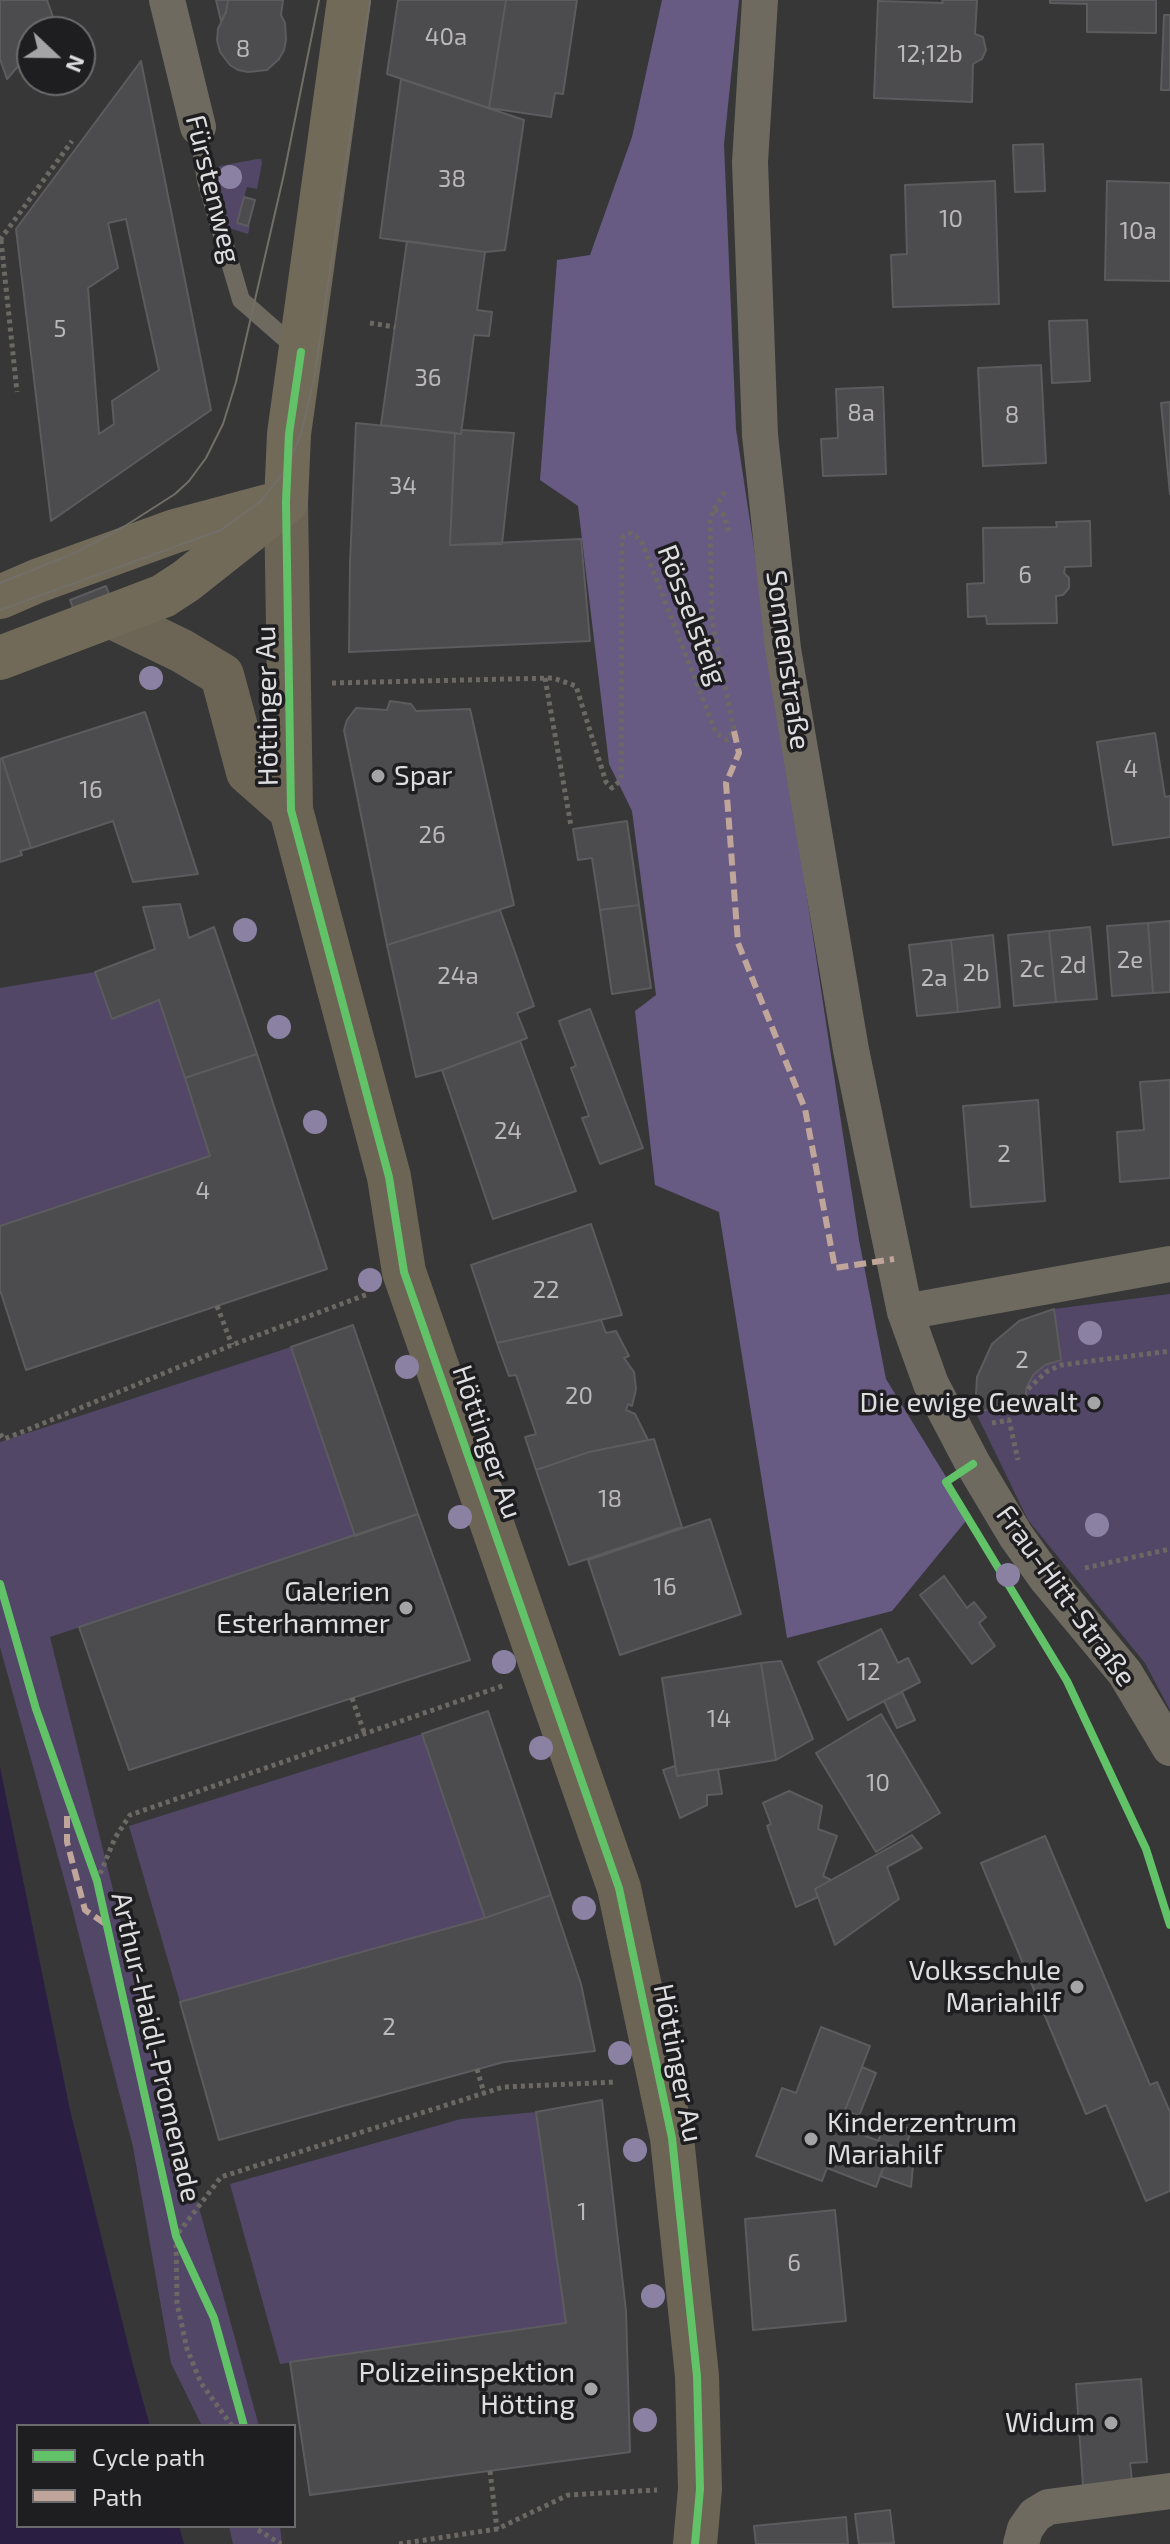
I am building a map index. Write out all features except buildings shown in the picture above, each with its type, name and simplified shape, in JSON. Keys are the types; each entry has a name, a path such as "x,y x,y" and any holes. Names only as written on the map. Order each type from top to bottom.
{"main road":[{"name":"Höttinger Au","path":"286,502 289,434 349,0"},
{"path":"0,597 175,531 286,502"},
{"path":"0,658 163,596 286,502"}],"street":[{"name":"Fürstenweg","path":"167,0 198,127"},
{"name":"Sonnenstraße","path":"760,0 750,162 760,435 783,649 851,1050 905,1312"},
{"name":"Höttinger Au","path":"286,502 291,810 389,1177 406,1279 619,1888 672,2138 697,2376 700,2489 696,2541"},
{"path":"112,617 182,651 222,675 248,772 291,810"},
{"path":"905,1312 1170,1264"},
{"name":"Frau-Hitt-Straße","path":"905,1312 931,1384 1016,1536 1046,1578 1125,1673 1170,1748"},
{"path":"1021,2544 1025,2529 1035,2515 1048,2507 1170,2491"}],"lane":[{"name":"Fürstenweg","path":"198,127 206,181 241,300 301,352"}],"path":[{"path":"17,392 0,240 72,141"},
{"path":"370,323 395,327"},
{"path":"545,678 571,826"},
{"path":"0,1434 4,1439 232,1345 406,1279"},
{"path":"217,1306 232,1345"},
{"path":"1028,1389 1046,1372 1061,1365 1170,1351"},
{"path":"973,1464 985,1457 986,1443 977,1425 1009,1420 1020,1466"},
{"path":"1075,1560 1083,1569 1170,1549"},
{"path":"97,1881 115,1838 130,1815 544,1671"},
{"path":"352,1698 365,1735"},
{"path":"477,2069 484,2093"},
{"path":"231,2424 201,2383 187,2349 177,2303 176,2236 221,2177 503,2087 660,2080"},
{"path":"490,2471 497,2529"},
{"path":"399,2544 497,2529 568,2495 635,2491"},
{"path":"258,2528 261,2544"},
{"path":"258,2528 281,2544"}],"shaded area":[{"path":"662,0 739,0 724,144 736,429 859,1240 886,1379 970,1516 892,1611 787,1638 719,1212 655,1185 635,1011 656,995 632,811 609,764 578,506 540,480 557,260 590,255 632,137"},
{"path":"261,159 262,163 257,189 247,187 237,222 250,226 248,234 229,228 215,171 220,166"},
{"path":"95,972 112,1019 159,1000 210,1156 0,1226 0,988"},
{"path":"1170,1294 1170,1710 1145,1663 1028,1520 975,1411 1054,1309"},
{"path":"291,1347 355,1536 50,1637 125,1938 258,2424 201,2424 171,2363 133,2147 71,1904 0,1647 0,1442"},
{"path":"422,1734 485,1918 180,2002 129,1826"},
{"path":"0,1767 70,2110 149,2424 16,2424 16,2528 180,2528 184,2544 0,2544"},
{"path":"536,2112 566,2323 280,2364 230,2184 461,2119"},
{"path":"229,2528 280,2528 282,2544 233,2544"}],"tram line":[{"path":"0,583 77,552 125,526 175,494 206,458 223,424 236,382 284,174 319,0"},
{"path":"0,610 221,530 260,502 287,468 301,434 314,379 370,0"}],"marked path":[{"path":"734,731 739,753 726,783 738,943 805,1109 835,1268 894,1259"},
{"path":"67,1816 67,1842 85,1910 107,1925"}],"cycle path":[{"path":"301,352 289,434 286,502 291,810 389,1177 404,1272 619,1888 672,2138 697,2376 700,2489 695,2544"},
{"path":"973,1464 946,1482 1067,1681 1146,1849 1170,1925"},
{"name":"Arthur-Haidl-Promenade","path":"0,1584 36,1709 97,1881 176,2236 214,2318 243,2424"}],"place":[{"name":"Spar","path":"378,776"},
{"name":"Die ewige Gewalt","path":"1094,1403"},
{"name":"Galerien Esterhammer","path":"406,1608"},
{"name":"Volksschule Mariahilf","path":"1077,1987"},
{"name":"Kinderzentrum Mariahilf","path":"811,2139"},
{"name":"Polizeiinspektion Hötting","path":"591,2389"},
{"name":"Widum","path":"1111,2423"}]}
